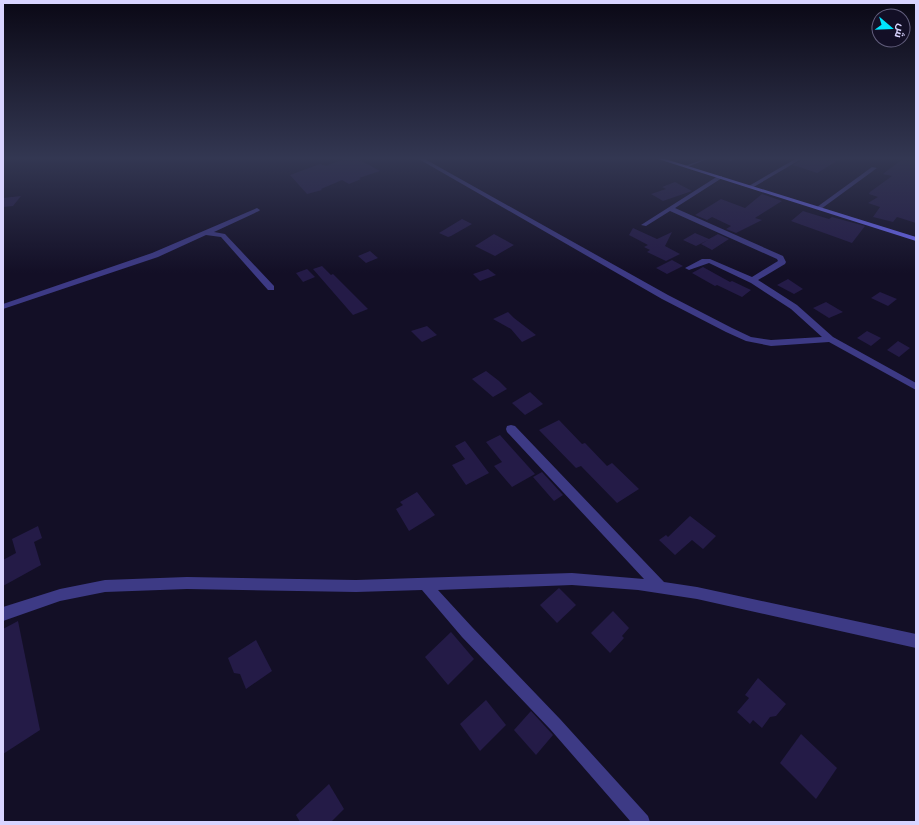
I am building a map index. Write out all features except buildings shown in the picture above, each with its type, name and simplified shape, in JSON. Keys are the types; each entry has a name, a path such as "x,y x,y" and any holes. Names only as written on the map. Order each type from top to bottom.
{"street":[{"path":"488,196 640,283 749,339 771,343 830,339"},
{"path":"644,225 690,196"},
{"path":"781,196 916,239"},
{"path":"818,208 834,196"},
{"path":"671,209 782,259 780,263 754,278 754,281"},
{"path":"3,307 143,260 257,210"},
{"path":"203,234 216,233 223,235 271,288"},
{"path":"689,268 705,261 710,261 754,281 794,307 830,339 916,387"},
{"path":"511,429 660,587"},
{"path":"3,614 60,595 105,586 128,584 187,583 356,586 572,579 608,581 660,587 738,601 916,641"},
{"path":"425,584 467,632 555,724 642,822"}]}
